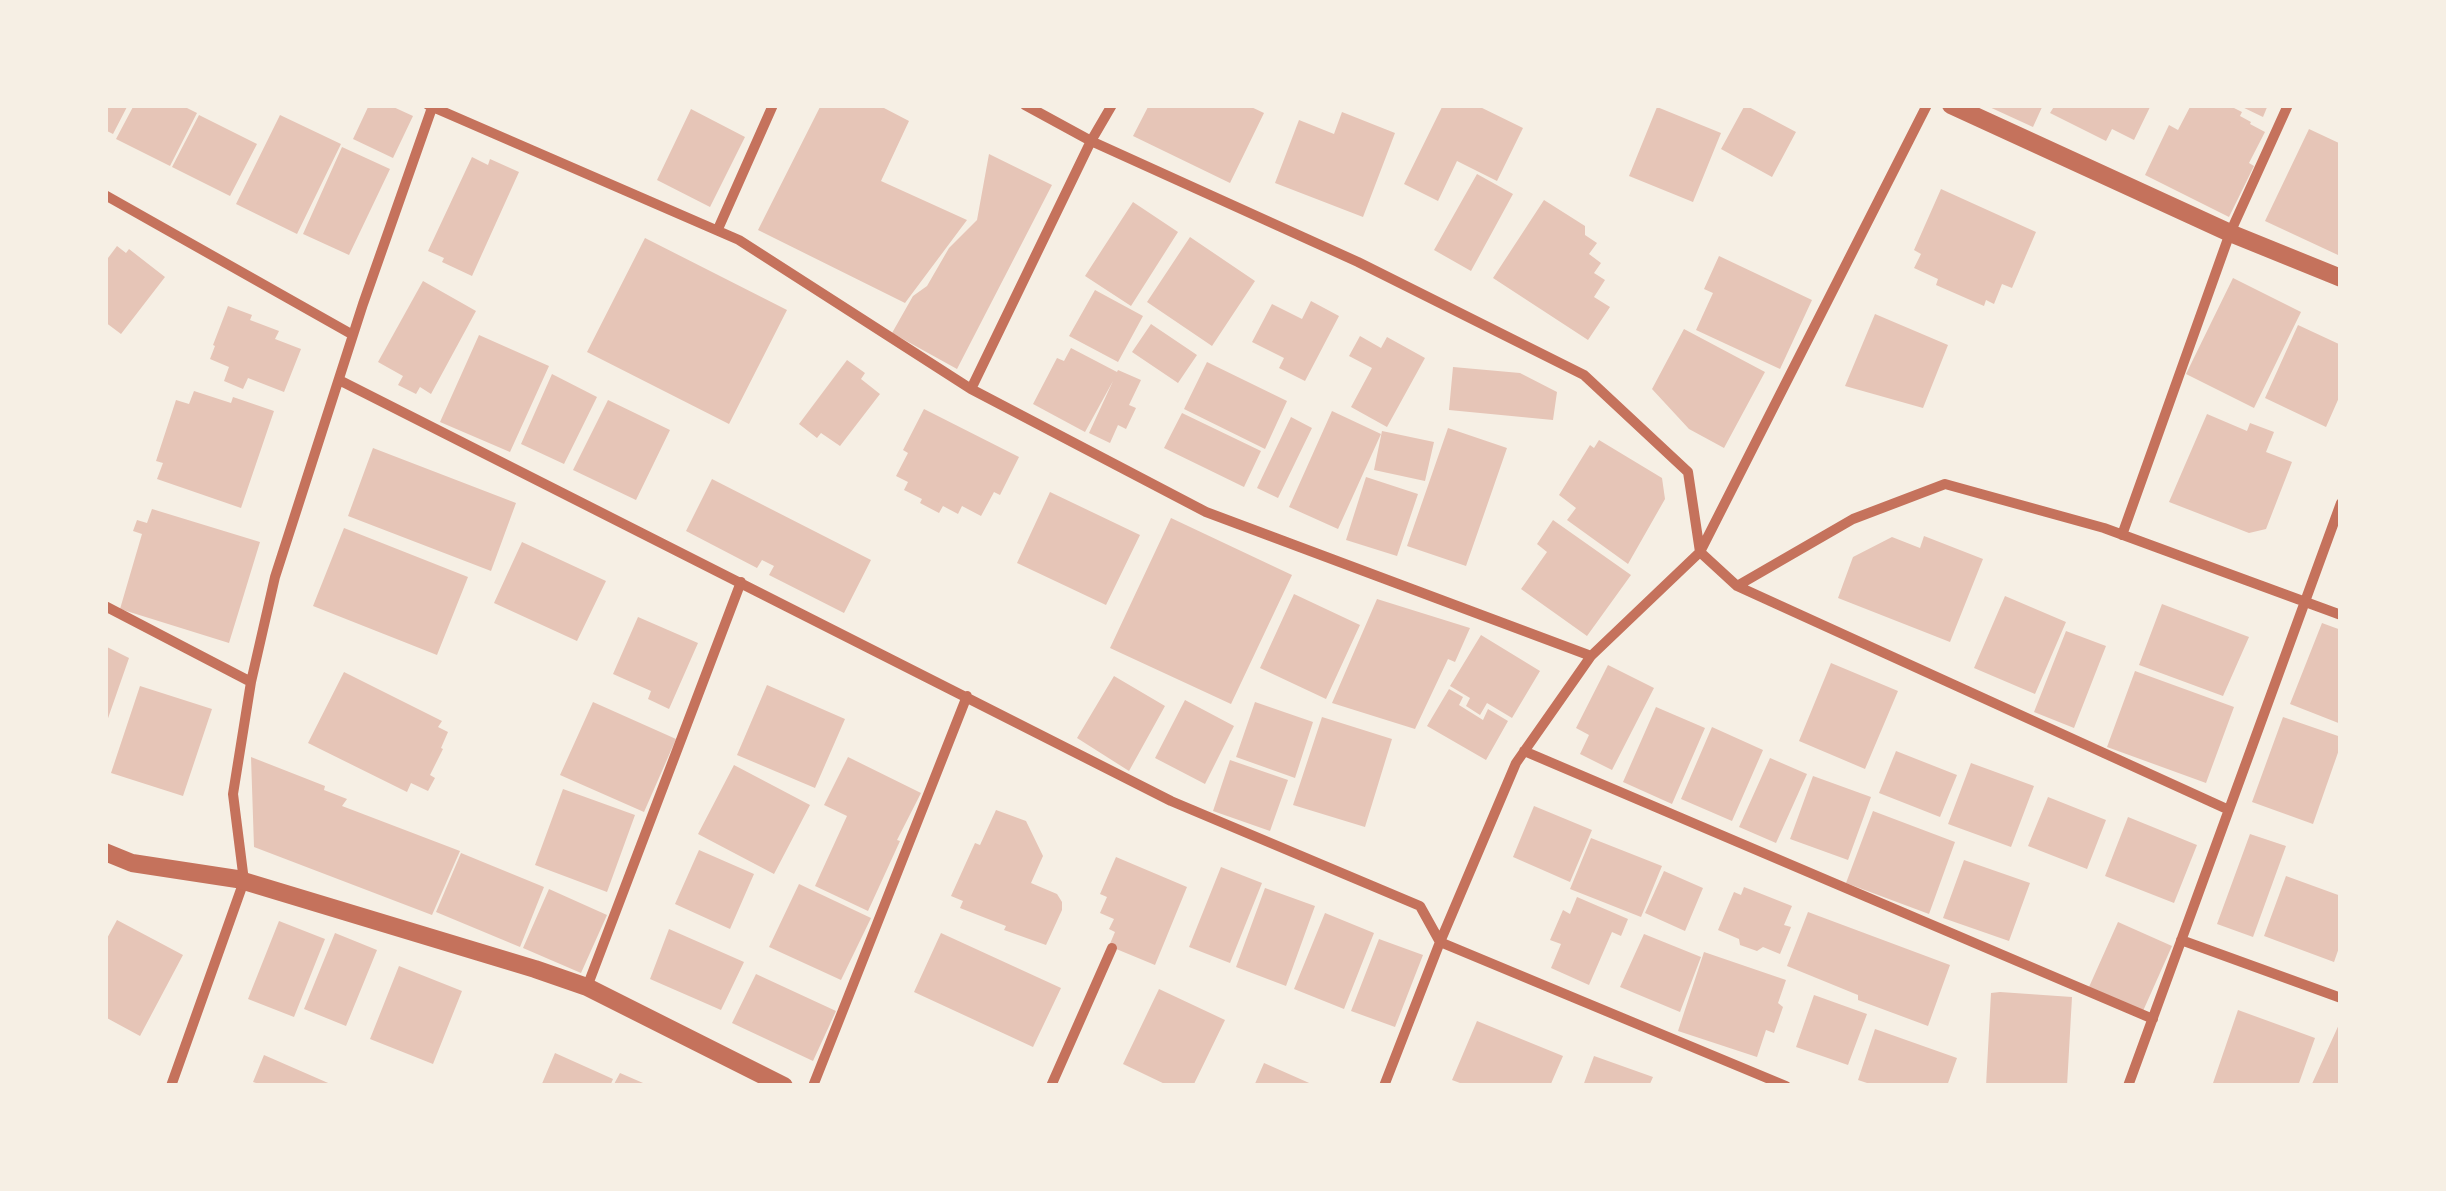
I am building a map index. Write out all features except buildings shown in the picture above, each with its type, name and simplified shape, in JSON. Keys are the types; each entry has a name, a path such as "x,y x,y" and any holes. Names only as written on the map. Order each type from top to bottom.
{"street":[{"path":"718,229 773,105"},
{"path":"1025,105 1091,141 1358,262 1584,375 1688,472 1700,552 1737,586 2229,810"},
{"path":"970,389 1112,105"},
{"path":"1384,1086 1516,762 1592,656 1700,552 1928,105"},
{"path":"1951,105 2230,233 2341,278"},
{"path":"2122,535 2230,233 2288,105"},
{"path":"171,1086 244,881 233,794 275,577 431,106 739,240 970,389 1206,512 1592,656"},
{"path":"105,195 353,335"},
{"path":"338,380 1171,801 1420,906 1440,942 1786,1086"},
{"path":"1737,586 1853,519 1946,484 2122,535 2341,615"},
{"path":"2128,1086 2341,503"},
{"path":"587,987 741,582"},
{"path":"105,606 252,682"},
{"path":"813,1086 967,696"},
{"path":"1524,751 2153,1018"},
{"path":"105,852 132,863 244,881 587,987 784,1086"},
{"path":"2181,940 2341,998"},
{"path":"1051,1086 1112,948"}]}
